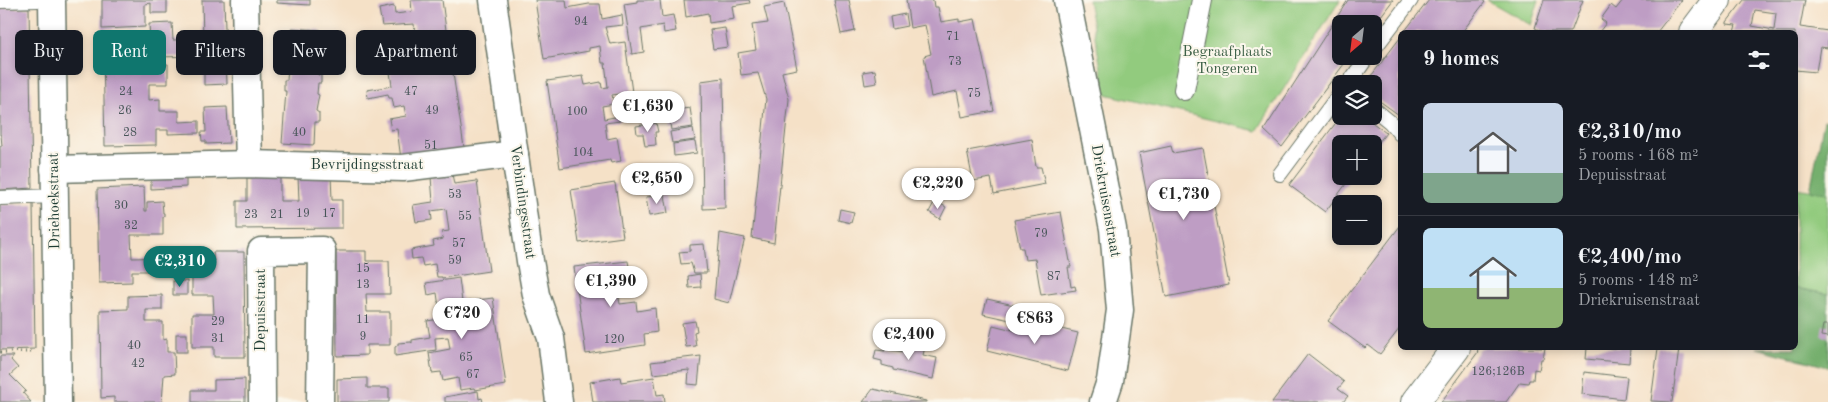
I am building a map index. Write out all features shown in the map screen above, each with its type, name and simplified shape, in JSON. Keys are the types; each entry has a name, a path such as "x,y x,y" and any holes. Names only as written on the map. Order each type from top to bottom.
{"main road":[{"path":"1694,30 1717,0"},
{"path":"1415,402 1454,350"}],"street":[{"name":"Driehoekstraat","path":"52,0 58,402"},
{"path":"245,0 249,164"},
{"name":"Verbindingsstraat","path":"493,0 530,261 536,294 551,338 559,402"},
{"name":"Driekruisenstraat","path":"1067,0 1114,238 1120,310 1110,382 1103,402"},
{"path":"1184,90 1202,0"},
{"name":"Bevrijdingsstraat","path":"54,168 249,164 403,168 515,154"},
{"name":"Depuisstraat","path":"262,402 260,251 322,250 320,402"}],"lane":[{"path":"0,1 38,0"},
{"path":"1382,38 1411,0"},
{"path":"1280,174 1332,104"},
{"path":"1382,116 1398,132"},
{"path":"0,198 55,196"}],"path":[{"path":"0,352 57,352"}],"green space":[{"name":"Begraafplaats Tongeren","path":"1088,0 1340,0 1257,131 1106,94"},
{"path":"1487,0 1539,0 1531,25"},
{"path":"1824,120 1828,121 1828,193 1810,190"},
{"path":"1798,188 1828,193 1828,294 1798,289"},
{"path":"1798,289 1828,294 1828,367 1764,350 1798,350"}],"building":[{"path":"102,0 167,0 167,13 151,13 151,3 145,4 145,27 102,29"},
{"path":"202,0 224,0 225,30 203,30"},
{"path":"277,0 310,0 310,5 277,3"},
{"path":"411,0 442,0 446,30 415,30 414,24 382,26 379,9 394,6 395,14 412,12"},
{"path":"535,0 566,0 567,8 600,4 602,19 622,15 623,25 605,27 610,44 625,42 632,92 612,95 614,104 602,106 604,119 620,116 620,121 605,123 607,139 617,137 621,161 611,163 610,160 560,168 547,81 583,76 585,85 601,82 602,88 608,87 605,63 602,63 600,46 589,48 589,51 544,59"},
{"path":"637,0 660,0 662,17 673,15 676,31 664,33 663,25 641,29 644,52 632,54 624,4 637,2"},
{"path":"684,0 749,0 750,3 732,6 734,19 709,23 708,13 686,17"},
{"path":"834,0 849,0 855,31 841,34"},
{"path":"906,0 933,0 934,7 938,7 941,22 959,19 959,22 975,19 994,111 962,117 957,91 931,97 924,56 931,54 925,25 910,28"},
{"path":"1348,0 1393,0 1382,15 1338,15"},
{"path":"1429,0 1482,0 1485,2 1464,30 1406,30"},
{"path":"1544,0 1583,0 1572,30 1539,30 1535,28"},
{"path":"1623,0 1682,0 1659,30 1601,30 1606,23 1601,19 1611,5 1616,9"},
{"path":"1744,0 1805,0 1800,27 1828,31 1828,48 1820,47 1816,72 1798,70 1798,30 1774,30 1735,30 1736,25 1727,24","holes":["1755,10 1776,13 1774,30 1752,26"]},
{"path":"784,3 797,69 782,72 789,99 774,243 752,238 766,99 758,73 741,75 738,53 756,50 752,25 768,23 764,7"},
{"path":"0,8 29,8 29,30 15,30 15,75 30,75 32,188 0,190 0,146 2,146 0,135"},
{"path":"905,14 907,26 892,29 890,17"},
{"path":"172,23 173,40 176,40 176,57 166,57 166,30 149,30 149,24"},
{"path":"1332,25 1332,65 1343,65 1336,75 1332,75 1332,80 1282,147 1264,130"},
{"path":"291,28 321,30 291,30"},
{"path":"725,28 728,47 713,49 710,30"},
{"path":"1398,41 1398,114 1382,103 1382,75 1372,75 1379,65 1382,65 1382,62"},
{"path":"166,64 168,64 168,84 149,84 149,100 160,99 160,111 179,111 179,122 199,121 199,133 168,134 168,130 156,130 156,145 105,146 103,75 166,75"},
{"path":"875,70 877,83 865,85 863,72"},
{"path":"204,75 227,75 227,84 204,85"},
{"path":"287,75 321,75 321,83 318,83 317,94 319,95 316,111 319,113 319,122 315,122 314,145 282,143 286,91 284,91 284,80 287,80"},
{"path":"390,75 453,75 465,154 401,159 397,129 391,130 389,119 406,116 404,106 394,108 392,98 389,98 388,94 368,98 367,90 392,86"},
{"path":"723,78 725,208 703,209 701,81"},
{"path":"227,107 229,143 206,144 206,141 202,141 201,132 206,132 205,108"},
{"path":"690,108 693,127 671,130 668,111"},
{"path":"656,123 658,132 655,132 656,145 645,146 643,134 637,134 636,126"},
{"path":"1334,125 1376,125 1386,133 1382,138 1382,135 1332,135 1332,185 1345,185 1338,195 1332,195 1332,203 1325,212 1289,185"},
{"path":"693,128 695,140 672,143 670,132"},
{"path":"1032,139 1036,167 1041,167 1045,184 994,194 991,178 973,181 967,151"},
{"path":"695,141 697,153 674,156 673,144"},
{"path":"1171,146 1173,153 1203,148 1229,285 1166,297 1139,153"},
{"path":"452,174 454,184 477,181 489,271 442,278 437,277 435,264 423,266 421,258 412,259 411,250 434,246 433,241 443,239 442,232 449,231 446,209 431,211 432,220 416,222 413,205 433,202 431,177"},
{"path":"186,175 186,187 151,189 151,177"},
{"path":"331,175 332,200 342,200 342,228 237,229 237,201 247,201 247,176 280,176 280,201 299,201 298,176"},
{"path":"615,183 623,237 579,243 571,190"},
{"path":"144,187 145,211 147,211 147,202 162,201 164,213 163,235 131,235 132,258 172,257 171,267 152,268 152,271 132,271 132,282 99,283 97,189"},
{"path":"665,195 668,213 649,216 646,197"},
{"path":"935,201 946,207 940,219 929,212"},
{"path":"33,204 35,349 0,350 0,205"},
{"path":"840,209 854,212 851,223 838,220"},
{"path":"1061,212 1071,267 1068,267 1071,287 1075,286 1076,290 1041,295 1035,259 1025,260 1023,248 1020,248 1014,220"},
{"path":"1398,229 1398,331 1380,354 1368,345 1365,348 1328,321"},
{"path":"720,233 745,238 729,303 714,299"},
{"path":"704,244 707,273 694,273 691,263 681,264 679,252 690,251 690,245"},
{"path":"336,251 366,251 366,261 389,261 390,294 366,294 367,312 390,312 390,345 367,345 367,355 337,356"},
{"path":"213,252 244,252 245,357 214,357 214,347 192,347 192,314 214,314 213,295 192,295 192,262 214,262"},
{"path":"628,261 630,273 641,271 641,290 621,294 621,291 618,292 620,304 636,302 637,311 655,308 657,332 644,334 645,345 586,354 574,267"},
{"path":"700,274 701,287 689,288 688,276"},
{"path":"459,278 462,302 493,298 506,385 475,390 474,388 460,390 458,378 443,381 441,372 432,373 429,353 450,349 448,337 435,338 436,350 395,356 395,347 398,343 412,343 412,340 430,337 427,321 446,318 443,306 439,307 437,293 428,295 426,283"},
{"path":"173,281 187,281 187,295 173,295"},
{"path":"162,295 162,310 146,310 146,322 163,322 163,340 167,339 167,352 174,352 175,374 164,375 162,402 114,402 114,397 101,398 100,310 128,309 128,296"},
{"path":"987,299 1014,305 1010,320 983,314"},
{"path":"695,321 697,331 694,332 696,346 686,347 682,323"},
{"path":"1028,321 1078,333 1068,371 987,351 993,325 1025,333"},
{"path":"1823,325 1828,325 1828,337 1821,336"},
{"path":"176,334 187,334 187,352 176,352"},
{"path":"907,343 925,347 923,355 937,358 933,379 893,370 893,368 882,365 882,361 874,359 876,350 885,351 885,349 905,352"},
{"path":"1545,350 1539,370 1534,369 1533,380 1529,380 1528,383 1520,382 1506,402 1441,402 1477,351"},
{"path":"1587,350 1630,350 1629,363 1586,359"},
{"path":"1658,350 1679,350 1672,402 1651,401"},
{"path":"1308,354 1344,382 1338,389 1348,396 1343,402 1272,402"},
{"path":"0,356 14,356 11,360 18,368 10,375 26,391 23,393 31,402 0,402"},
{"path":"701,356 698,385 688,384 689,370 653,374 651,362"},
{"path":"1584,372 1627,377 1624,399 1582,394"},
{"path":"620,377 621,382 654,377 657,395 664,394 665,402 593,402 590,382"},
{"path":"367,378 367,388 389,388 389,402 337,402 337,379"},
{"path":"245,379 245,402 192,402 192,390 214,390 214,380"},
{"path":"873,389 926,401 926,402 863,402"},
{"path":"478,391 479,399 482,398 483,402 445,402 445,397"}]}
